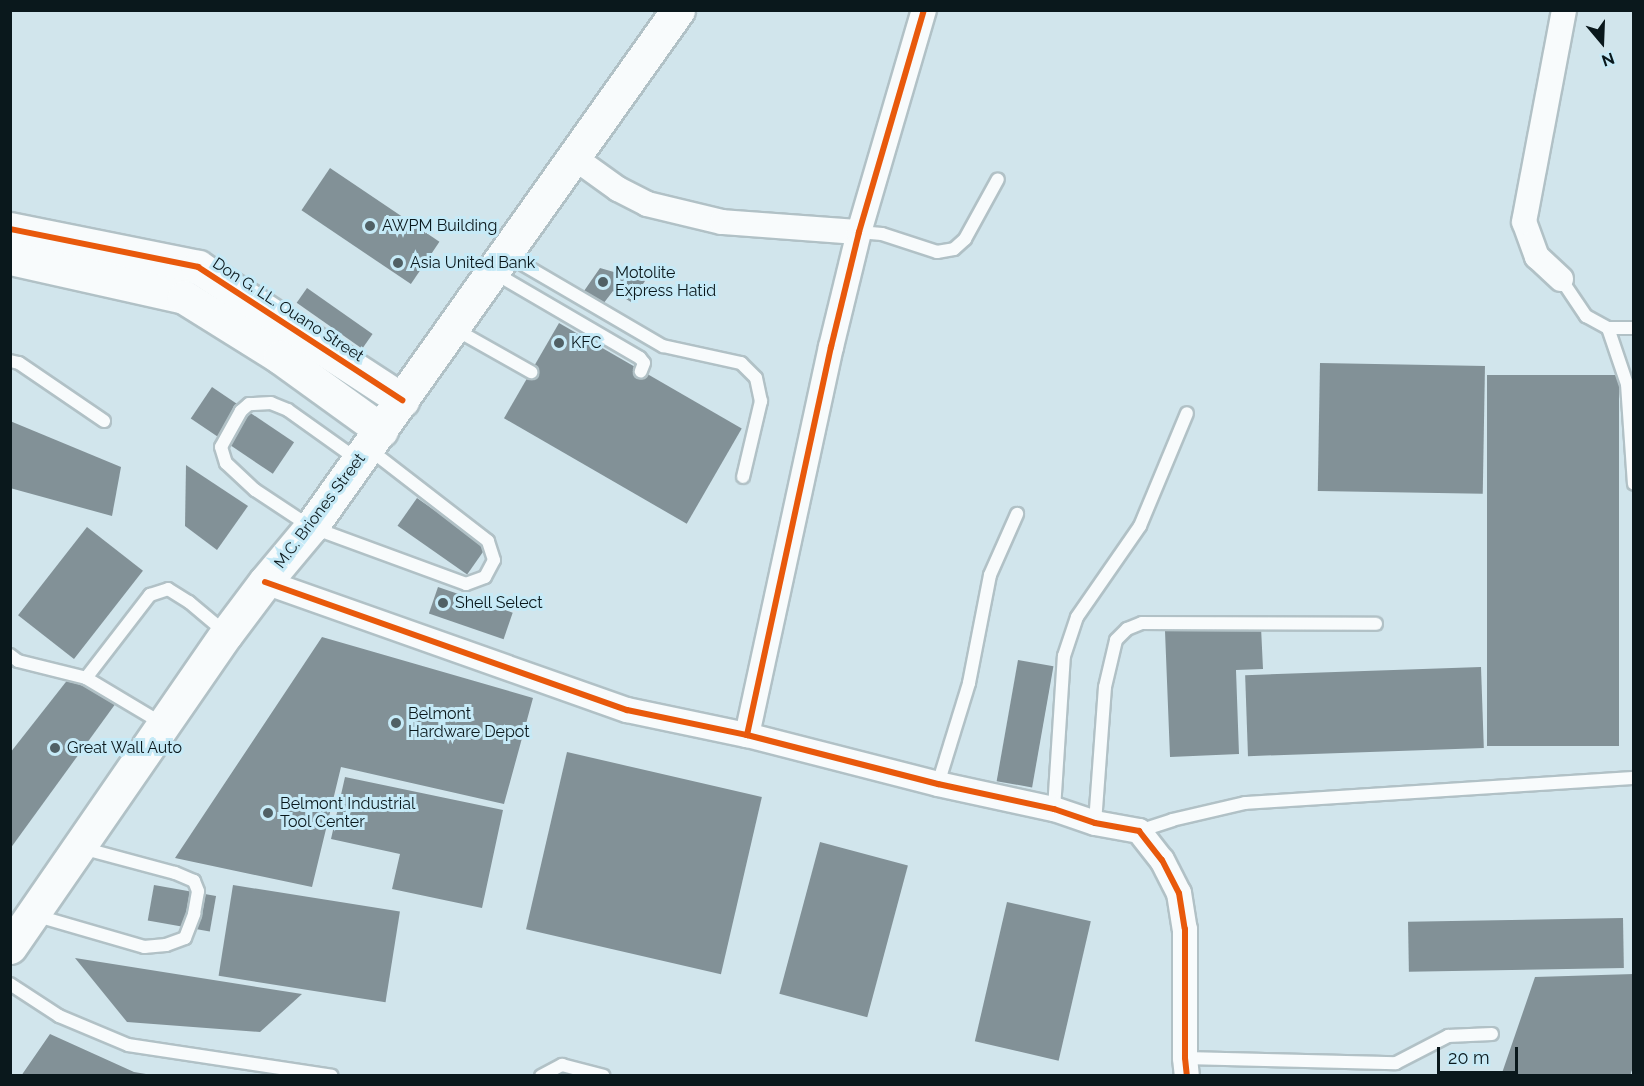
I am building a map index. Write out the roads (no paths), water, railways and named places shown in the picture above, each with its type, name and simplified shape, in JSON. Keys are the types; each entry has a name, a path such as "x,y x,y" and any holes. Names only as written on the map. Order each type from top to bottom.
{"main road":[{"name":"M.C. Briones Street","path":"630,74 663,10"},
{"name":"M.C. Briones Street","path":"10,947 226,634 265,582 311,527 630,74 678,10"},
{"name":"M.C. Briones Street","path":"630,74 690,10"},
{"name":"Don G. LL. Ouano Street","path":"10,229 198,267 402,400"},
{"path":"10,258 184,297 280,357 369,446"}],"street":[{"path":"747,735 831,347 859,232 924,10"},
{"path":"1562,279 1537,257 1524,222 1564,10"},
{"path":"572,156 618,189 647,204 722,222 859,232"},
{"path":"265,582 627,710 747,735 938,784 1054,809 1095,823 1139,831 1162,860 1179,893 1185,929 1186,1066"}],"lane":[{"path":"859,232 882,234 936,252 954,249 965,239 998,179"},
{"path":"497,262 640,358 644,363 641,371"},
{"path":"497,262 663,346 741,363 756,378 761,401 743,477"},
{"path":"1562,279 1586,316 1608,328 1634,328"},
{"path":"452,328 531,372"},
{"path":"1608,328 1627,384 1634,484"},
{"path":"10,361 19,363 104,421"},
{"path":"249,404 272,404 369,446 488,541 494,560 491,569 476,582 466,584 311,527 255,490 226,463 221,447 241,411 249,404"},
{"path":"1054,809 1064,656 1077,617 1140,526 1187,413"},
{"path":"938,784 969,683 990,575 1017,514"},
{"path":"86,678 150,595 168,589 189,602 226,634"},
{"path":"1095,823 1105,687 1116,640 1127,629 1142,623 1376,624"},
{"path":"10,656 18,661 86,678 164,724"},
{"path":"1139,831 1172,819 1245,803 1634,778"},
{"path":"33,915 144,946 166,945 185,938 198,891 194,881 175,873 79,848"},
{"path":"10,984 59,1016 128,1045 332,1076"},
{"path":"1186,1066 1396,1063 1448,1036 1492,1034"},
{"path":"541,1076 562,1065 604,1076"}],"place":[{"name":"AWPM Building","path":"370,226"},
{"name":"Asia United Bank","path":"398,263"},
{"name":"Motolite Express Hatid","path":"603,282"},
{"name":"KFC","path":"559,343"},
{"name":"Shell Select","path":"443,603"},
{"name":"Belmont Hardware Depot","path":"396,723"},
{"name":"Great Wall Auto","path":"55,748"},
{"name":"Belmont Industrial Tool Center","path":"268,813"}]}
